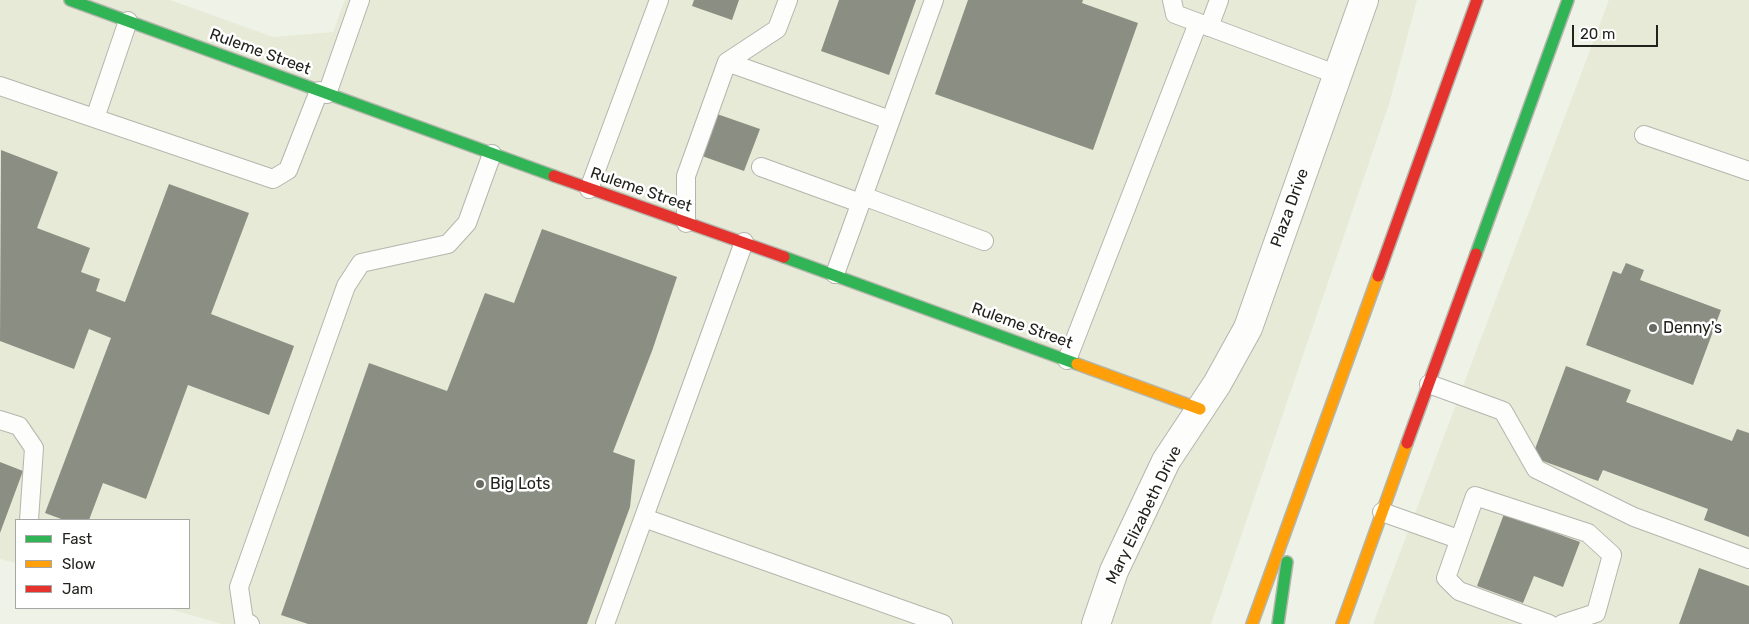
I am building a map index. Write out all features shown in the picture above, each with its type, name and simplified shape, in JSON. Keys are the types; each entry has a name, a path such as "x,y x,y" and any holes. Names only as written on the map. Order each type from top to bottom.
{"main road":[{"name":"Ruleme Street","path":"70,0 589,189 835,274 1200,409"},
{"path":"1252,624 1477,0"},
{"path":"1342,624 1568,0"},
{"path":"1278,624 1294,510"}],"street":[{"name":"Plaza Drive","path":"1200,409 1248,328 1364,0"},
{"name":"Mary Elizabeth Drive","path":"1096,624 1114,571 1166,462 1200,409"}],"lane":[{"path":"0,86 273,179 288,170 323,92 360,0"},
{"path":"589,189 660,0"},
{"path":"686,223 686,176 727,62 777,29 788,0"},
{"path":"835,274 934,0"},
{"path":"1172,0 1175,14 1338,75"},
{"path":"1067,360 1204,25 1219,0"},
{"path":"95,118 128,21"},
{"path":"727,62 890,120"},
{"path":"1644,135 1749,171"},
{"path":"250,624 244,621 239,587 346,286 361,263 448,244 467,223 492,154"},
{"path":"761,167 984,241"},
{"path":"605,624 744,242"},
{"path":"1429,384 1503,411 1536,469 1634,517 1749,559"},
{"path":"0,420 19,426 34,448 29,519"},
{"path":"1549,624 1459,591 1446,578 1458,539 1475,496 1588,533 1612,555 1596,613 1562,624"},
{"path":"1382,512 1458,539"},
{"path":"644,518 943,624"}],"shaded area":[{"path":"0,0 170,0 273,37 333,32 345,0 1417,0 1389,104 1211,624 222,624 170,609 190,609 190,519 15,519 15,563 0,559"},
{"path":"1609,0 1749,0 1749,624 1373,624"}],"building":[{"path":"694,0 739,0 732,20 692,6"},
{"path":"839,0 916,0 889,75 821,51"},
{"path":"968,0 1083,0 1082,3 1138,23 1093,150 935,94"},
{"path":"717,114 760,129 744,171 702,156"},
{"path":"1,150 58,172 37,228 90,248 81,272 100,279 96,291 125,302 169,184 249,213 211,314 294,346 269,415 188,385 146,499 103,483 89,519 61,519 45,513 111,338 89,329 74,369 0,341"},
{"name":"Big Lots","path":"542,229 677,277 652,351 613,452 635,460 630,507 587,624 308,624 281,615 369,363 447,391 485,293 514,303"},
{"name":"Denny's","path":"1626,263 1644,270 1640,280 1721,310 1693,385 1586,345 1613,271 1621,274"},
{"path":"1566,366 1631,390 1626,402 1732,441 1737,429 1749,433 1749,537 1704,520 1708,509 1603,470 1598,481 1532,457"},
{"path":"0,462 23,471 0,533"},
{"path":"1504,514 1580,542 1563,587 1534,576 1523,603 1477,586"},
{"path":"1699,568 1749,586 1749,624 1679,624"}],"traffic: fast":[{"path":"70,0 554,176"},
{"path":"1476,254 1568,0"},
{"path":"784,257 1077,364"},
{"path":"1278,624 1287,562"}],"traffic: slow":[{"path":"1252,624 1378,276"},
{"path":"1077,364 1200,409"},
{"path":"1342,624 1407,443"}],"traffic: jam":[{"path":"1378,276 1477,0"},
{"path":"554,176 784,257"},
{"path":"1407,443 1476,254"}],"place":[{"name":"Denny's","path":"1653,328"},
{"name":"Big Lots","path":"480,484"}]}
